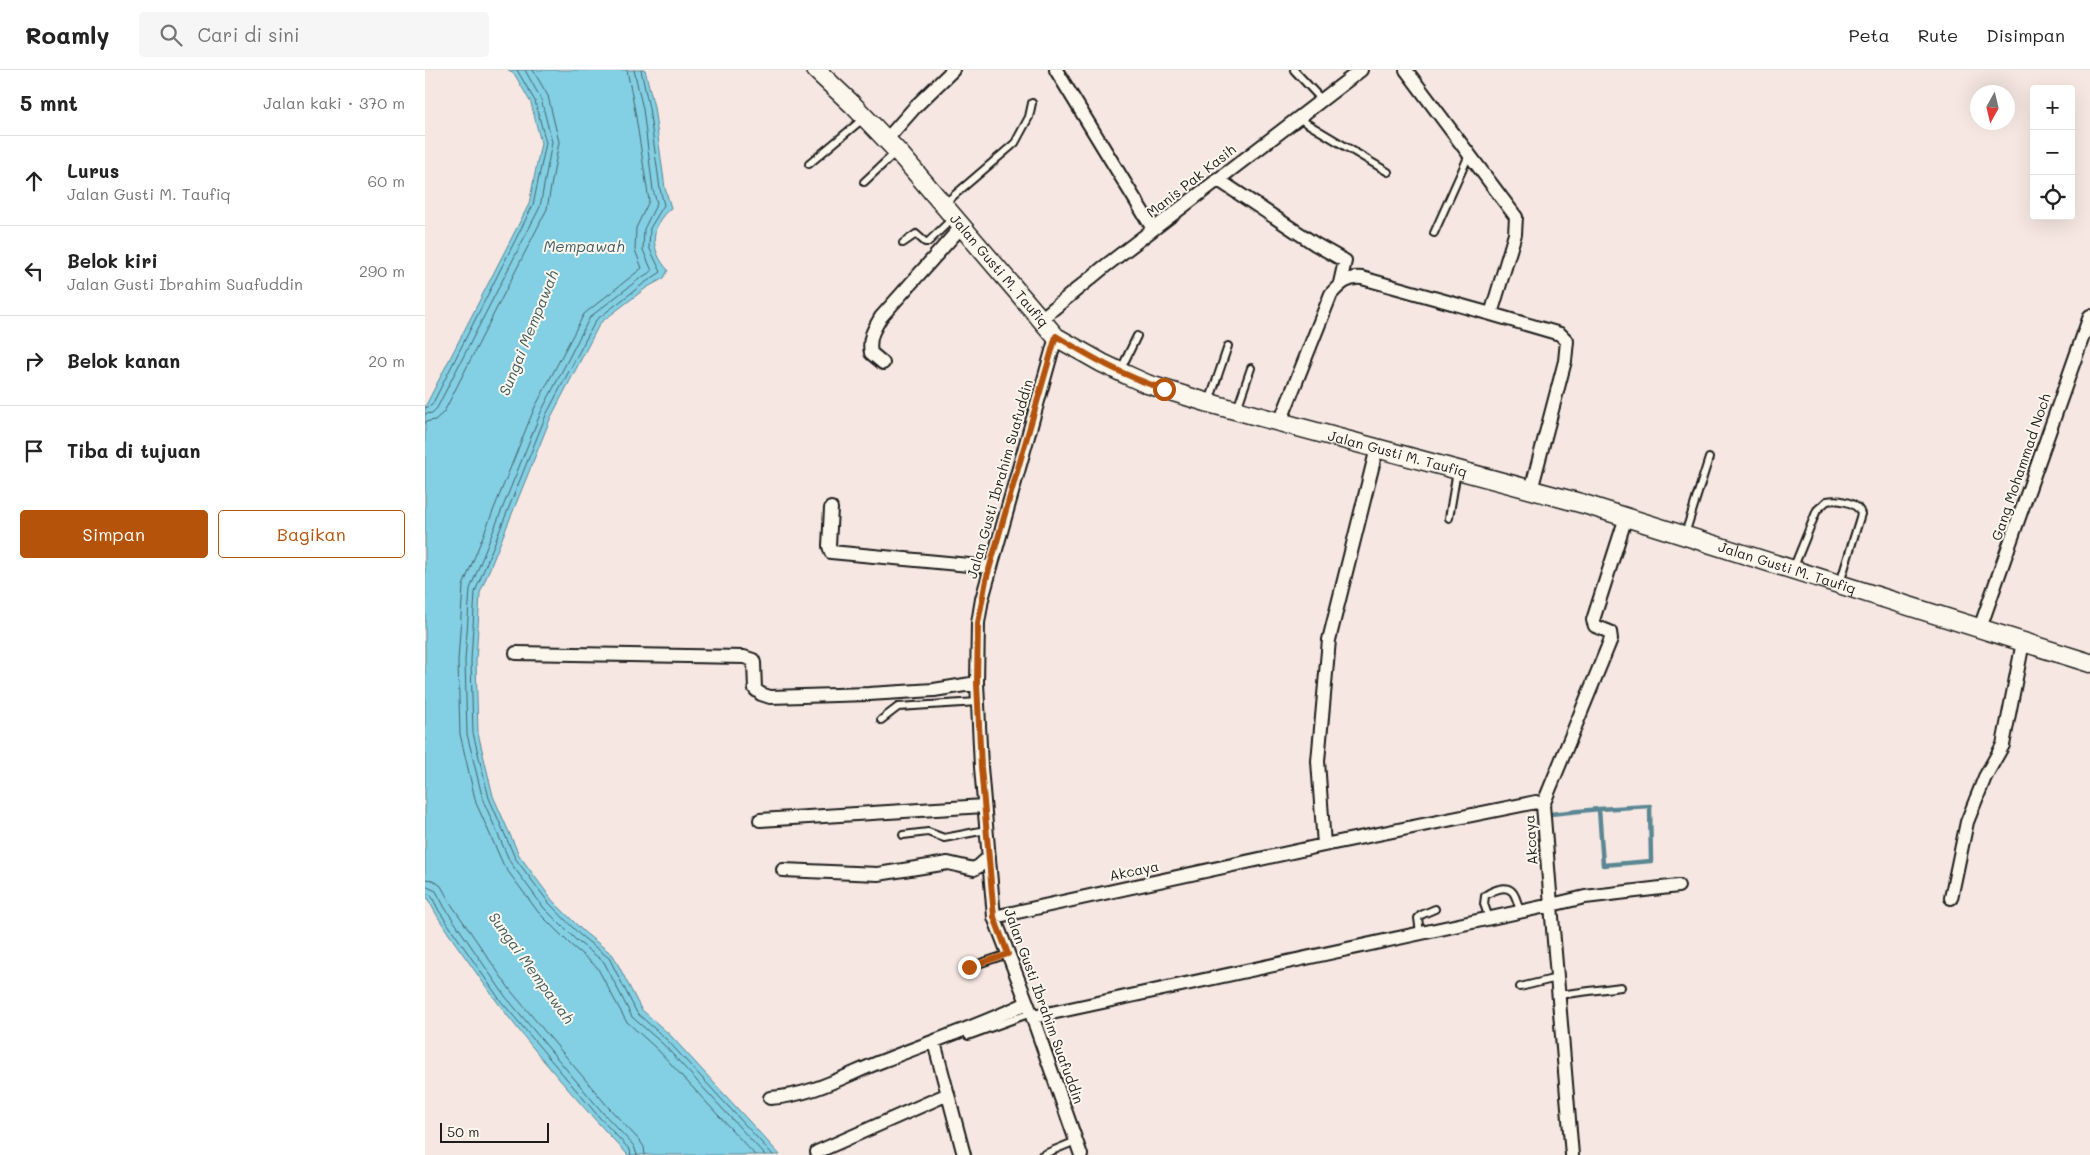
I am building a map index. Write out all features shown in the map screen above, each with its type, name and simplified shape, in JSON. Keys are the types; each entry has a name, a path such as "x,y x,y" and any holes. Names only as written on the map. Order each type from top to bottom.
{"main road":[{"name":"Jalan Gusti M. Taufiq","path":"816,70 892,146 1056,336 1119,372 1147,384 1209,403 1626,517 2090,663"}],"street":[{"path":"892,146 916,106 953,70"},
{"path":"1056,70 1153,229"},
{"path":"1406,70 1516,217 1515,234 1491,314"},
{"name":"Manis Pak Kasih","path":"1041,319 1355,72"},
{"path":"1217,179 1315,244 1345,261 1341,283"},
{"path":"883,363 871,353 871,334 953,216"},
{"path":"1280,422 1331,294 1341,283 1354,277 1362,278 1560,334 1567,341 1565,361 1531,490"},
{"name":"Gang Mohammad Noch","path":"1980,628 2090,316"},
{"name":"Jalan Gusti Ibrahim Suafuddin","path":"1056,336 982,598 978,623 977,683 984,806 994,917 1030,1011 1081,1155"},
{"path":"1324,845 1318,761 1329,640 1377,448"},
{"path":"831,508 829,546 831,552 990,567"},
{"path":"1543,805 1611,639 1609,632 1595,626 1593,620 1626,517"},
{"path":"1951,898 1967,822 1985,777 2003,748 2023,642"},
{"path":"516,653 744,657 753,660 755,663 755,689 769,697 934,690 977,683"},
{"name":"Akcaya","path":"994,917 1324,845 1536,802 1543,805 1571,1155"},
{"path":"760,820 984,806"},
{"path":"783,870 878,874 947,864 974,869 989,857"},
{"path":"770,1098 809,1092 886,1059 993,1020 1030,1011 1420,933 1585,897 1678,886"},
{"path":"934,1042 964,1155"},
{"path":"817,1152 948,1094"}],"lane":[{"path":"1294,70 1321,100"},
{"path":"903,243 916,234 925,242 928,242 953,216 1015,143 1029,117 1032,103"},
{"path":"809,164 865,117"},
{"path":"1298,118 1388,172"},
{"path":"864,182 892,146"},
{"path":"1434,233 1469,156"},
{"path":"1119,372 1137,336"},
{"path":"1209,403 1228,346"},
{"path":"1236,410 1251,368"},
{"path":"1684,536 1709,458"},
{"path":"1449,518 1457,470"},
{"path":"1793,569 1817,510 1827,501 1844,502 1859,508 1861,514 1839,584"},
{"path":"881,720 898,707 978,702"},
{"path":"903,835 928,832 944,838 986,830"},
{"path":"1489,918 1484,904 1485,896 1490,892 1503,888 1511,889 1514,892 1520,912"},
{"path":"1420,933 1419,918 1421,915 1435,909"},
{"path":"969,967 1008,954"},
{"path":"1521,987 1557,978"},
{"path":"1559,995 1621,987"},
{"path":"968,1036 1030,1011"},
{"path":"1042,1155 1076,1141"}],"water":[{"name":"Mempawah","path":"508,70 645,70 654,107 665,188 671,208 659,222 655,238 655,247 658,255 668,270 664,278 646,288 600,323 551,417 480,593 476,661 478,733 493,796 519,855 552,900 584,932 613,955 641,1009 671,1036 780,1155 628,1155 585,1109 524,1037 486,987 451,936 425,893 425,407 529,204 541,143 531,103 515,75"}],"waterway":[{"path":"1550,814 1599,809 1603,865 1651,861 1650,806 1599,809"}],"route":[{"path":"969,967 1008,954 994,917 981,767 977,683 978,623 986,580 1056,336 1102,363 1147,384 1164,389"}],"water label":[{"name":"Sungai Mempawah","path":"529,333"},
{"name":"Sungai Mempawah","path":"531,968"}]}
